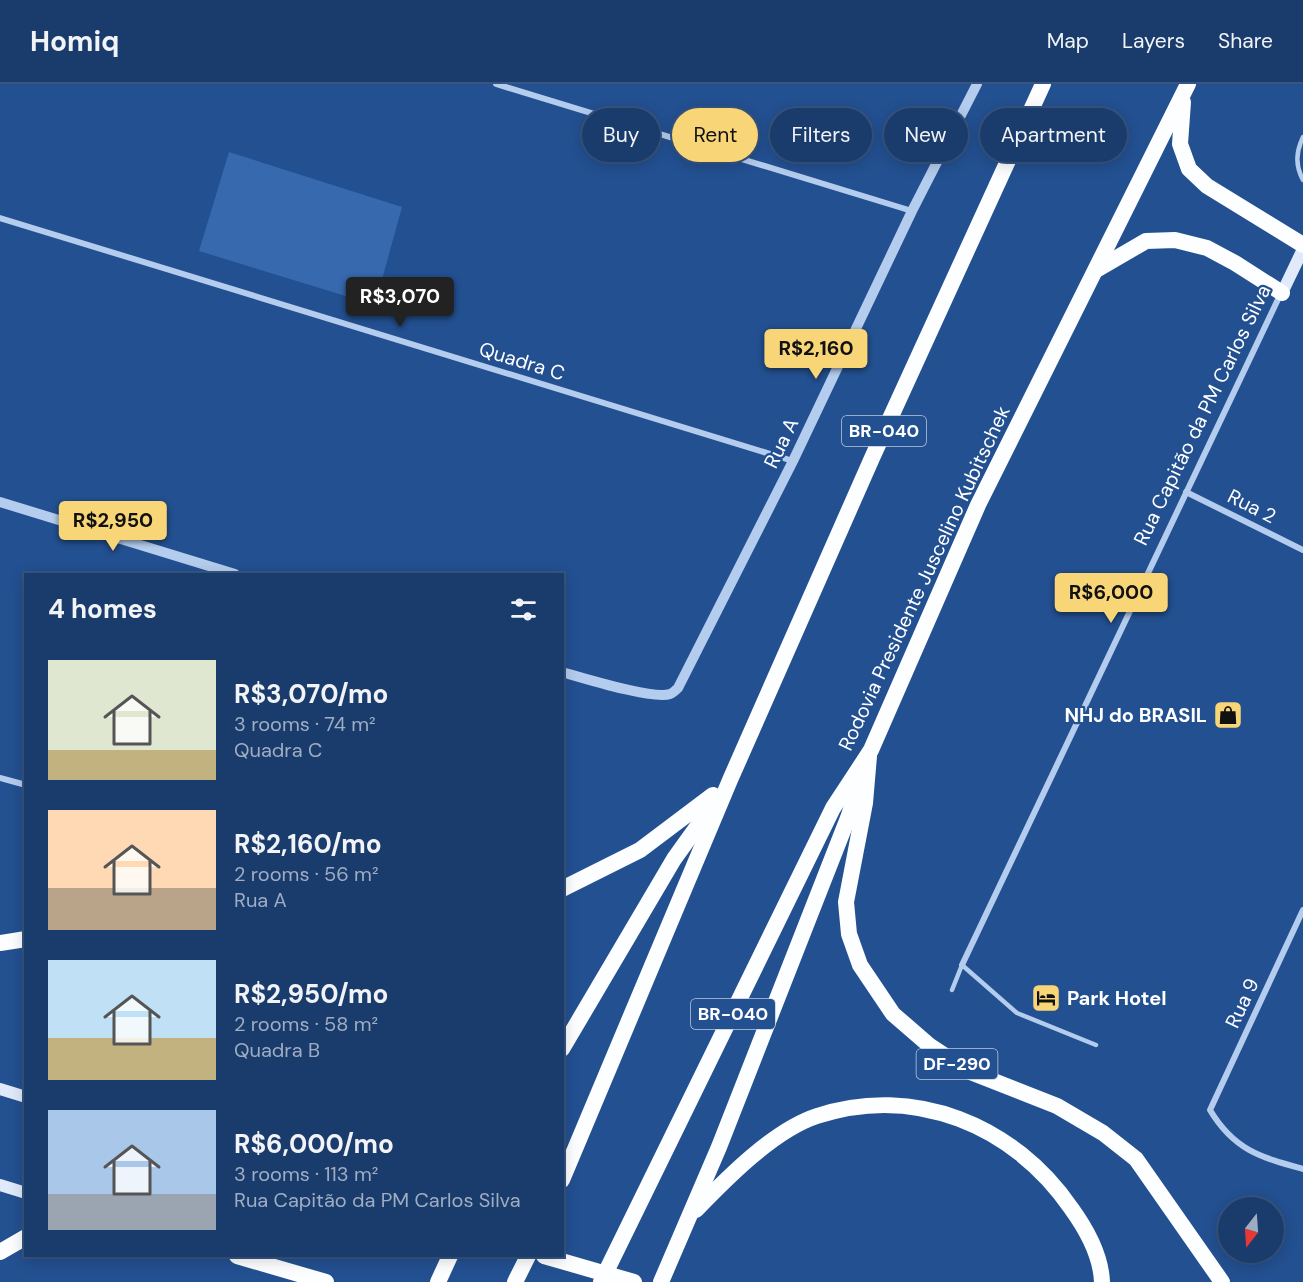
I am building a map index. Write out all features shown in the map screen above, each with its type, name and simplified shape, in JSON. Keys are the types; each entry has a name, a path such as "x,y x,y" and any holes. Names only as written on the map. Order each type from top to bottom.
{"highway":[{"name":"BR-040","path":"564,1175 728,783 872,458 1043,84"},
{"path":"1185,89 1180,144 1189,169 1207,186 1303,247"},
{"name":"Rodovia Presidente Juscelino Kubitschek","path":"601,1282 832,808 870,753 978,505 1185,89"},
{"path":"1096,270 1146,241 1175,240 1208,248 1235,262 1282,293"},
{"path":"661,1282 719,1147 844,829 870,753"},
{"name":"DF-290","path":"870,753 865,803 846,902 849,934 860,965 893,1014 930,1046 968,1071 1057,1106 1103,1133 1136,1159 1222,1282"},
{"path":"564,889 640,850 728,783"},
{"path":"564,1046 674,859 728,783"},
{"path":"0,943 24,939"},
{"path":"689,1217 731,1174 787,1131 815,1116 865,1106 895,1104 932,1110 963,1120 1019,1151 1061,1193 1078,1218 1094,1246 1102,1268 1102,1282"},
{"path":"0,1252 24,1238"},
{"path":"240,1257 326,1282"},
{"path":"438,1282 450,1257"},
{"path":"515,1282 528,1257"},
{"path":"547,1257 634,1282"}],"main road":[{"name":"Rua Capitão da PM Carlos Silva","path":"1282,293 1303,247"},
{"path":"0,1089 24,1096"},
{"path":"0,1185 24,1192"}],"street":[{"path":"496,84 912,211"},
{"name":"Rua A","path":"564,673 657,695 670,694 678,688 793,461 912,211 977,84"},
{"name":"Quadra C","path":"0,218 793,461"},
{"name":"Rua Capitão da PM Carlos Silva","path":"962,965 1282,293"},
{"name":"Rua 2","path":"1186,492 1303,550"},
{"path":"0,502 232,573"},
{"path":"0,778 24,784"},
{"name":"Rua 9","path":"1303,910 1210,1110 1235,1142 1275,1161 1303,1169"}],"lane":[{"path":"1303,137 1298,148 1298,169 1303,180"},
{"path":"962,965 1017,1013 1096,1045"},
{"name":"Rua Capitão da PM Carlos Silva","path":"952,990 962,965"}],"shaded area":[{"path":"229,152 402,207 375,305 199,251"}],"place":[{"name":"NHJ do BRASIL","path":"1228,715"},
{"name":"Park Hotel","path":"1046,998"}]}
